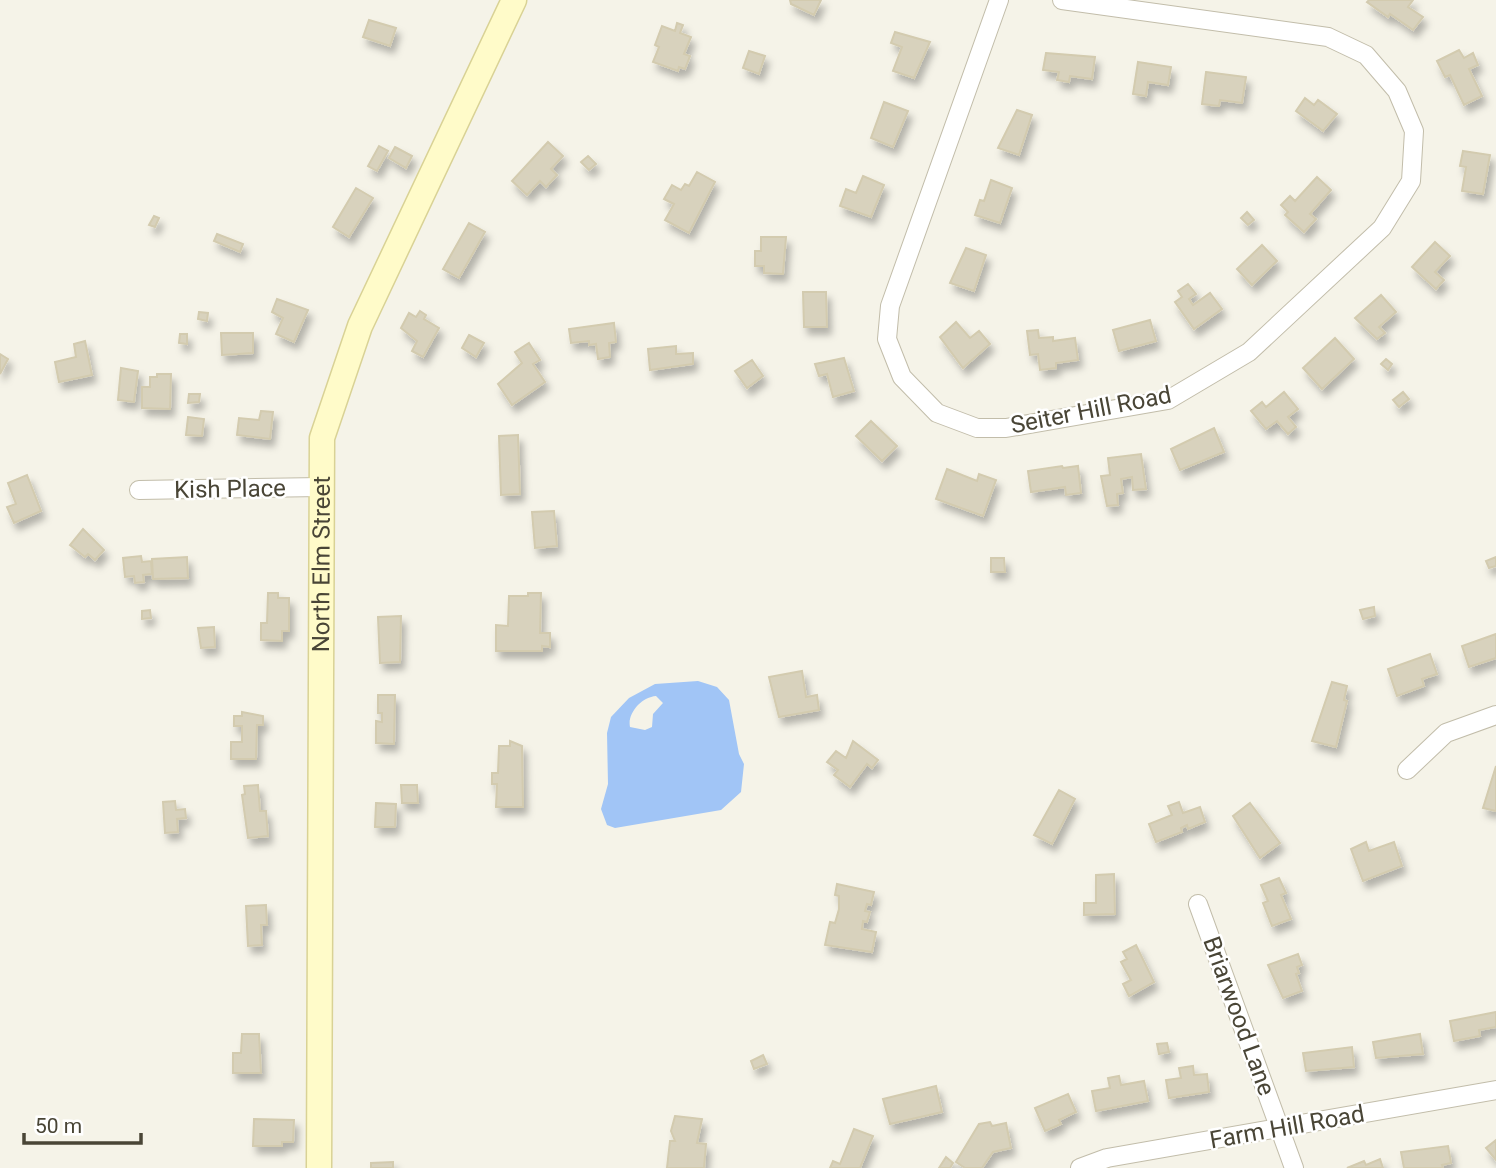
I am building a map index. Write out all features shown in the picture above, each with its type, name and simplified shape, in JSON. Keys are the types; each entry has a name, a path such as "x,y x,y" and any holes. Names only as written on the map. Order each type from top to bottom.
{"main road":[{"name":"North Elm Street","path":"319,1168 322,438 360,326 514,0"}],"street":[{"name":"Seiter Hill Road","path":"999,0 890,306 887,339 902,377 937,413 977,428 1006,428 1168,400 1249,352 1382,228 1411,181 1414,131 1396,91 1366,55 1328,37 1062,0"},
{"name":"Kish Place","path":"139,491 321,487"},
{"path":"1407,770 1446,733 1496,715"},
{"name":"Briarwood Lane","path":"1198,904 1294,1168"},
{"name":"Farm Hill Road","path":"1080,1168 1107,1158 1496,1090"}],"water":[{"path":"698,681 717,687 729,700 739,754 744,764 741,792 721,810 615,828 607,825 601,809 608,784 607,733 611,717 629,698 655,684","holes":["656,696 663,703 653,714 652,727 645,730 630,727 633,711 646,699"]}],"building":[{"path":"790,0 821,0 814,15 791,4"},
{"path":"1413,0 1408,7 1423,17 1413,30 1390,14 1388,17 1367,2"},
{"path":"369,20 396,28 390,46 363,37"},
{"path":"677,23 683,25 680,33 691,37 684,54 690,56 685,69 679,67 678,71 653,62 659,47 655,45 662,26 675,31"},
{"path":"895,32 930,42 914,78 893,71 902,47 891,43"},
{"path":"1459,50 1464,58 1473,53 1478,65 1469,69 1482,96 1464,105 1450,75 1445,77 1437,61"},
{"path":"749,51 765,56 759,74 743,68"},
{"path":"1046,53 1095,57 1092,79 1070,76 1069,82 1057,80 1059,72 1043,70"},
{"path":"1138,62 1171,67 1168,85 1148,82 1146,96 1133,94"},
{"path":"1206,72 1246,77 1242,103 1220,100 1219,106 1202,104"},
{"path":"1305,98 1314,105 1318,100 1337,114 1323,131 1296,111"},
{"path":"884,102 908,111 893,147 871,138"},
{"path":"1017,110 1032,115 1019,155 998,148"},
{"path":"548,142 563,156 551,169 557,175 546,187 540,181 527,195 512,181"},
{"path":"379,146 388,151 377,171 368,166"},
{"path":"395,147 412,156 406,168 389,158"},
{"path":"1463,151 1490,155 1483,194 1462,191 1466,167 1460,166"},
{"path":"588,156 596,164 589,170 581,162"},
{"path":"697,172 715,182 689,233 665,220 674,204 664,199 672,185 681,190 685,184 689,186"},
{"path":"863,176 884,185 871,217 840,206 846,189 856,193"},
{"path":"1317,177 1331,190 1310,214 1316,219 1304,232 1285,215 1288,212 1281,205 1290,196 1295,201"},
{"path":"991,180 1012,188 1000,223 975,215 980,200 984,201"},
{"path":"356,188 373,198 349,237 333,227"},
{"path":"1247,212 1254,220 1248,225 1241,218"},
{"path":"154,216 159,218 155,227 149,225"},
{"path":"469,223 485,232 459,278 443,269"},
{"path":"217,234 243,244 240,252 214,241"},
{"path":"761,237 786,237 783,274 764,273 764,266 755,266 755,251 761,251"},
{"path":"1435,242 1450,256 1435,272 1444,280 1436,289 1412,267"},
{"path":"1262,245 1277,261 1252,285 1237,269"},
{"path":"966,248 986,255 974,291 950,283"},
{"path":"1188,284 1196,294 1189,299 1193,305 1210,293 1222,309 1194,329 1175,302 1182,297 1178,291"},
{"path":"803,292 826,292 827,327 804,327"},
{"path":"1381,295 1396,312 1379,327 1385,333 1377,339 1355,318"},
{"path":"277,299 308,310 294,342 276,334 283,318 272,312"},
{"path":"420,311 426,315 424,319 439,328 423,357 412,351 417,341 401,328 409,313 416,317"},
{"path":"199,312 208,313 207,321 198,319"},
{"path":"1150,320 1156,341 1119,351 1113,330"},
{"path":"956,322 970,338 979,331 990,344 963,368 940,337"},
{"path":"614,323 616,342 609,343 610,357 598,359 596,344 589,345 589,341 571,343 569,329"},
{"path":"1038,330 1039,338 1053,337 1053,341 1075,338 1078,360 1056,363 1056,368 1040,370 1038,354 1030,355 1027,331"},
{"path":"221,333 253,333 253,353 222,355"},
{"path":"180,334 187,334 187,344 179,343"},
{"path":"469,335 484,343 476,357 462,348"},
{"path":"1335,338 1354,359 1322,389 1303,368"},
{"path":"85,341 92,375 59,382 55,362 76,357 74,344"},
{"path":"529,343 540,360 533,364 545,382 512,405 498,384 522,363 515,352"},
{"path":"676,346 676,354 693,353 693,364 650,370 648,349"},
{"path":"0,354 8,359 0,374"},
{"path":"844,358 854,391 833,397 827,374 819,376 815,364"},
{"path":"1386,359 1392,364 1388,370 1381,364"},
{"path":"752,360 763,376 747,388 735,371"},
{"path":"121,368 138,371 134,402 118,400"},
{"path":"157,374 171,374 170,409 142,408 142,387 150,387 150,377 157,377"},
{"path":"1284,392 1298,409 1288,417 1296,427 1288,434 1277,421 1266,429 1251,411 1262,402 1266,407"},
{"path":"1403,392 1409,399 1399,407 1393,400"},
{"path":"189,394 200,394 199,402 188,403"},
{"path":"261,411 273,412 270,439 237,435 239,418 259,420"},
{"path":"188,417 204,419 202,436 186,435"},
{"path":"871,421 897,446 882,461 856,436"},
{"path":"1214,428 1224,452 1180,470 1171,449"},
{"path":"518,435 520,494 501,495 499,436"},
{"path":"1141,454 1146,489 1133,490 1132,477 1121,479 1123,493 1117,494 1118,505 1107,506 1101,476 1110,475 1108,458"},
{"path":"1078,466 1081,493 1066,495 1065,487 1031,492 1028,471"},
{"path":"947,469 977,481 979,474 996,480 983,516 936,499"},
{"path":"27,475 41,511 14,523 7,507 16,504 8,483"},
{"path":"554,511 557,546 535,548 532,512"},
{"path":"83,529 104,550 95,560 88,554 85,557 70,545"},
{"path":"141,556 142,562 151,561 152,574 143,575 144,582 135,583 134,576 125,577 123,558"},
{"path":"187,557 188,578 153,579 152,559"},
{"path":"1496,557 1496,566 1489,568 1486,561"},
{"path":"991,558 1004,558 1005,572 991,572"},
{"path":"268,593 278,593 278,598 289,598 289,631 282,631 282,641 261,640 261,623 267,623"},
{"path":"528,593 541,593 540,633 550,633 550,647 542,646 542,651 496,651 496,625 508,626 509,596 528,596"},
{"path":"1374,607 1375,616 1363,619 1360,610"},
{"path":"150,610 151,618 142,619 142,611"},
{"path":"401,616 400,662 380,663 378,617"},
{"path":"214,627 215,647 201,648 198,628"},
{"path":"1496,634 1496,658 1469,667 1462,646"},
{"path":"1430,654 1437,674 1422,679 1424,686 1397,696 1388,669"},
{"path":"802,671 806,697 817,695 819,710 779,717 769,677"},
{"path":"1332,682 1347,686 1344,700 1347,701 1336,747 1312,741"},
{"path":"378,695 395,695 394,744 376,743 376,721 382,722 382,713 378,713"},
{"path":"242,712 263,716 263,725 257,725 256,759 231,759 231,742 242,742 242,726 234,726 234,716 242,716"},
{"path":"510,741 522,746 523,807 496,807 497,784 492,784 492,773 498,773 499,746 510,746"},
{"path":"853,741 878,760 872,768 867,764 850,787 834,775 838,770 827,762 836,751 846,758"},
{"path":"1496,766 1496,811 1483,808"},
{"path":"258,785 260,811 266,811 268,836 248,838 242,795 245,794 244,786"},
{"path":"401,785 417,785 418,803 402,803"},
{"path":"1059,790 1075,799 1052,844 1034,835"},
{"path":"175,801 176,810 185,809 186,818 177,819 178,832 165,833 163,802"},
{"path":"1179,802 1183,813 1200,807 1205,822 1188,829 1187,825 1181,828 1182,832 1156,842 1149,824 1172,815 1168,806"},
{"path":"376,803 396,804 395,827 375,827"},
{"path":"1250,803 1280,843 1260,858 1233,816"},
{"path":"1366,842 1369,851 1394,842 1402,866 1363,881 1351,849"},
{"path":"1114,874 1115,914 1084,915 1084,903 1096,903 1096,875"},
{"path":"1279,878 1286,893 1281,895 1291,919 1272,926 1263,903 1268,901 1261,885"},
{"path":"837,884 874,892 871,905 867,904 865,911 870,912 867,922 863,921 862,929 876,932 872,952 825,945 830,922 835,923 839,909 839,896 835,895"},
{"path":"266,905 267,925 261,925 262,945 248,946 246,906"},
{"path":"1136,945 1154,982 1129,996 1123,984 1131,980 1121,962 1127,959 1123,952"},
{"path":"1298,954 1302,965 1297,967 1299,973 1296,974 1302,991 1283,998 1268,965"},
{"path":"1496,1012 1496,1027 1479,1030 1480,1036 1454,1041 1450,1021"},
{"path":"242,1034 259,1034 261,1073 233,1073 233,1053 241,1053"},
{"path":"1420,1034 1423,1054 1376,1058 1373,1042"},
{"path":"1167,1043 1169,1052 1159,1054 1157,1044"},
{"path":"1352,1047 1354,1067 1306,1071 1303,1053"},
{"path":"763,1055 767,1064 754,1069 751,1061"},
{"path":"1193,1066 1194,1075 1207,1074 1209,1092 1169,1098 1166,1080 1181,1078 1179,1068"},
{"path":"1119,1076 1121,1085 1144,1081 1148,1101 1096,1111 1092,1091 1110,1088 1108,1078"},
{"path":"936,1086 942,1112 890,1124 883,1099"},
{"path":"1068,1094 1076,1112 1059,1120 1061,1124 1045,1131 1035,1108"},
{"path":"675,1116 702,1119 697,1143 706,1144 704,1168 667,1168 670,1141 675,1141 671,1131"},
{"path":"254,1119 294,1120 293,1142 282,1142 282,1146 253,1146"},
{"path":"990,1122 992,1126 1006,1123 1011,1148 993,1152 982,1168 965,1168 956,1162 979,1124"},
{"path":"854,1129 873,1136 860,1168 830,1168 833,1161 840,1164"},
{"path":"1496,1140 1496,1160 1486,1148"},
{"path":"1448,1146 1451,1163 1442,1165 1443,1168 1404,1168 1401,1152"},
{"path":"946,1157 953,1163 950,1168 939,1168"},
{"path":"1380,1159 1383,1168 1347,1168 1364,1161 1366,1165"},
{"path":"393,1162 393,1168 371,1168 371,1163"}]}
